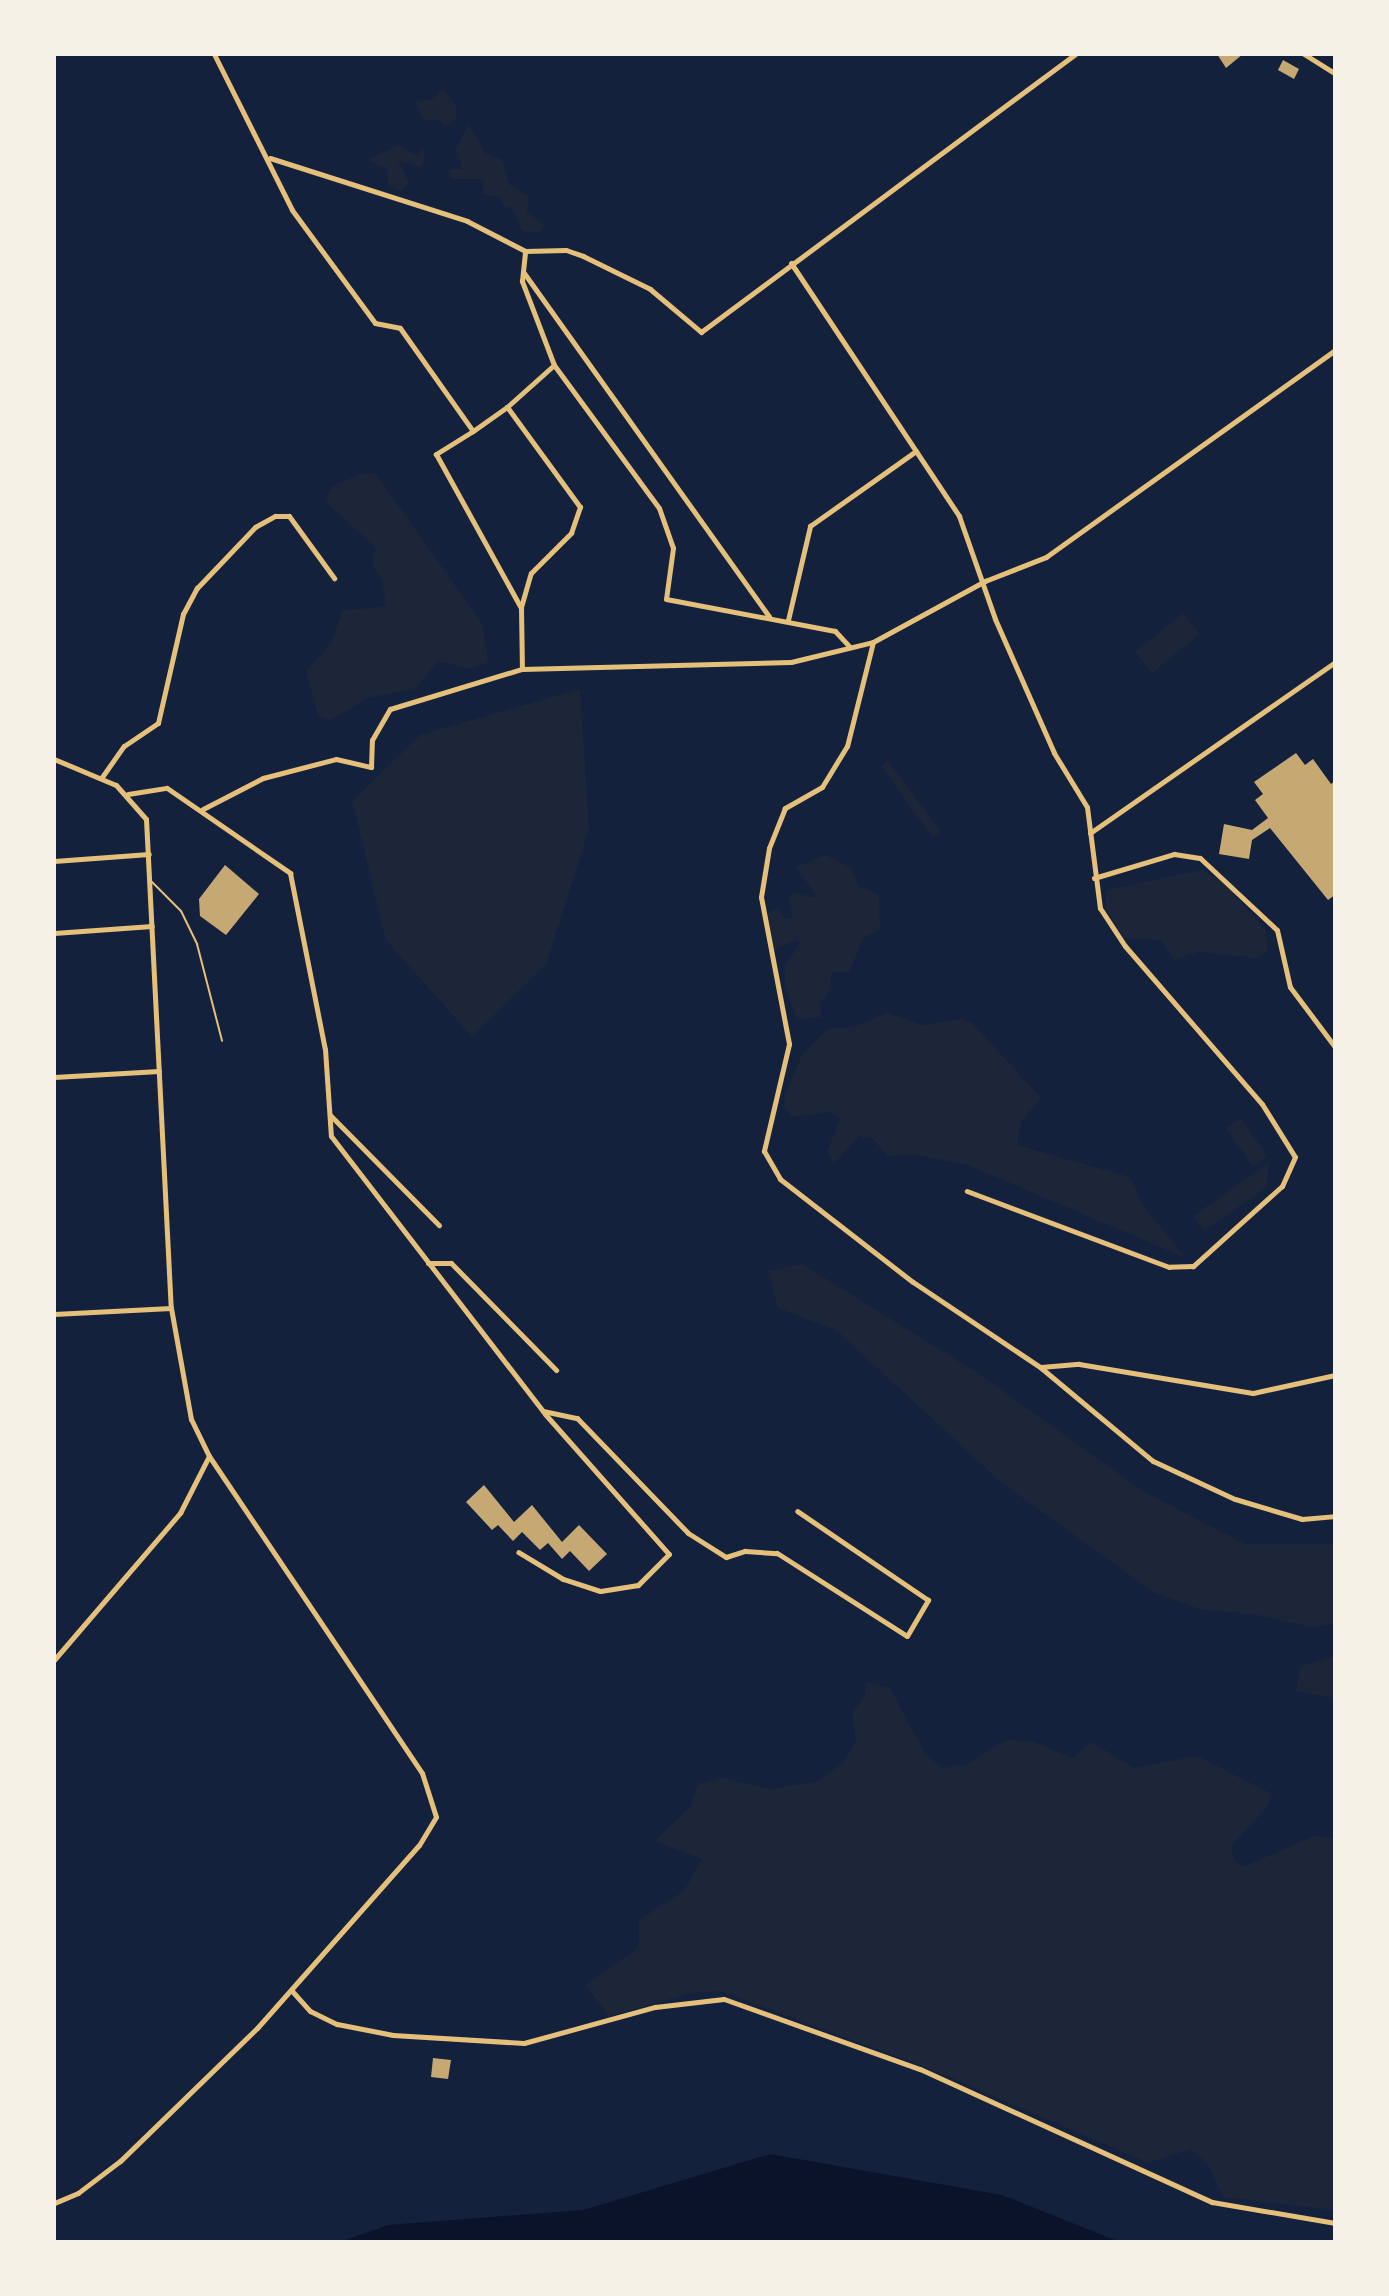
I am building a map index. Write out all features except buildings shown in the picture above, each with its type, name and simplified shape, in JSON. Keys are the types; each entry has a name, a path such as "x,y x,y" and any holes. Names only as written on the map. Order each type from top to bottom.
{"street":[{"path":"214,54 270,158 292,210 375,323 400,328 473,431"},
{"path":"270,158 467,221 525,251 566,250 637,281 701,332 1075,54"},
{"path":"1304,54 1335,73"},
{"path":"525,251 522,281 554,365 659,508 673,548 666,599 835,631 851,648"},
{"path":"791,263 959,516 985,581 995,619 1054,753 1087,807 1100,908 1125,946 1262,1104 1295,1157 1292,1171 1193,1266 1169,1267 967,1191"},
{"path":"523,272 769,617"},
{"path":"203,809 263,778 336,759 371,767 372,740 390,709 522,669 791,662 873,642 985,581 1046,557 1335,350"},
{"path":"521,608 436,454 507,407 554,365"},
{"path":"507,407 580,507 571,533 531,573 521,608 522,669"},
{"path":"788,620 810,526 916,451"},
{"path":"102,777 124,746 158,723 183,614 197,588 255,527 275,516 289,516 334,578"},
{"path":"873,642 847,746 822,787 785,808 769,848 761,897 789,1044 764,1151 780,1179 913,1282 1040,1367 1153,1461 1235,1499 1302,1519 1335,1516"},
{"path":"1090,833 1335,662"},
{"path":"54,759 102,777 128,794 146,819 171,1308 191,1419 209,1456 422,1773 436,1817 419,1845 292,1991 120,2161 78,2193 54,2203"},
{"path":"128,794 167,788 203,809 290,873 325,1049 331,1136 542,1411 669,1554 638,1585 600,1591 563,1579 518,1552"},
{"path":"54,861 149,854"},
{"path":"1094,878 1174,854 1200,858 1277,930 1290,987 1335,1047"},
{"path":"54,933 152,926"},
{"path":"54,1077 159,1071"},
{"path":"330,1115 439,1225"},
{"path":"427,1263 451,1263 556,1370"},
{"path":"54,1314 171,1308"},
{"path":"1040,1367 1079,1364 1253,1393 1335,1375"},
{"path":"542,1411 577,1418 688,1533 726,1557 745,1551 759,1556 777,1553 907,1636 928,1600 797,1511"},
{"path":"54,1660 180,1513 209,1456"},
{"path":"292,1991 310,2011 337,2024 393,2035 524,2043 655,2007 724,1999 920,2069 1212,2202 1335,2223"}],"lane":[{"path":"151,881 181,911 197,944 222,1041"}],"shaded area":[{"path":"443,88 457,108 456,119 445,127 438,120 423,120 416,101 433,99"},
{"path":"469,124 485,153 502,160 509,184 529,197 527,212 544,224 540,233 522,231 511,206 506,209 500,197 482,194 484,179 449,179 450,169 462,169 456,149"},
{"path":"399,145 418,156 423,148 425,161 420,167 398,161 409,183 401,191 389,186 386,168 368,160"},
{"path":"362,474 376,474 483,625 488,662 471,669 438,661 416,688 368,698 331,720 318,716 306,671 332,642 342,611 386,606 382,579 372,565 376,548 326,502 332,486"},
{"path":"1183,613 1200,634 1152,673 1135,652"},
{"path":"580,689 589,828 547,963 472,1037 386,940 352,801 420,735"},
{"path":"888,761 941,832 933,838 881,766"},
{"path":"826,855 852,868 858,886 879,895 880,929 863,938 850,971 832,973 829,992 820,1003 821,1017 797,1019 785,984 785,966 800,943 796,940 774,950 767,914 779,907 784,918 793,918 789,898 794,893 818,898 796,867"},
{"path":"1202,870 1225,884 1265,929 1268,951 1257,958 1198,952 1174,960 1161,940 1123,938 1106,907 1106,890"},
{"path":"887,1013 922,1025 961,1019 972,1023 1041,1098 1021,1122 1017,1145 1130,1177 1144,1207 1186,1258 968,1165 913,1154 888,1156 872,1138 859,1136 834,1164 827,1152 840,1119 831,1112 792,1117 784,1108 785,1095 802,1055 828,1029 853,1027"},
{"path":"1241,1118 1267,1156 1253,1167 1226,1128"},
{"path":"1269,1163 1267,1187 1204,1231 1193,1216"},
{"path":"802,1264 976,1372 1144,1492 1245,1544 1335,1544 1335,1624 1311,1627 1253,1614 1202,1610 1153,1592 1001,1482 836,1330 778,1308 768,1271"},
{"path":"1335,1656 1335,1698 1296,1691 1300,1666"},
{"path":"866,1682 890,1688 925,1754 943,1768 967,1764 1007,1740 1031,1741 1072,1758 1092,1742 1133,1768 1197,1756 1272,1794 1267,1807 1231,1846 1234,1860 1243,1867 1314,1836 1335,1839 1335,2210 1223,2197 1208,2165 1191,2149 1148,2163 938,2072 721,1991 692,1993 609,2016 586,1985 639,1947 639,1920 684,1891 702,1859 655,1841 690,1807 698,1784 721,1778 770,1789 815,1782 842,1764 856,1742 852,1713 866,1694"},
{"path":"770,2154 1002,2195 1120,2242 340,2242 388,2225 583,2210"}]}
